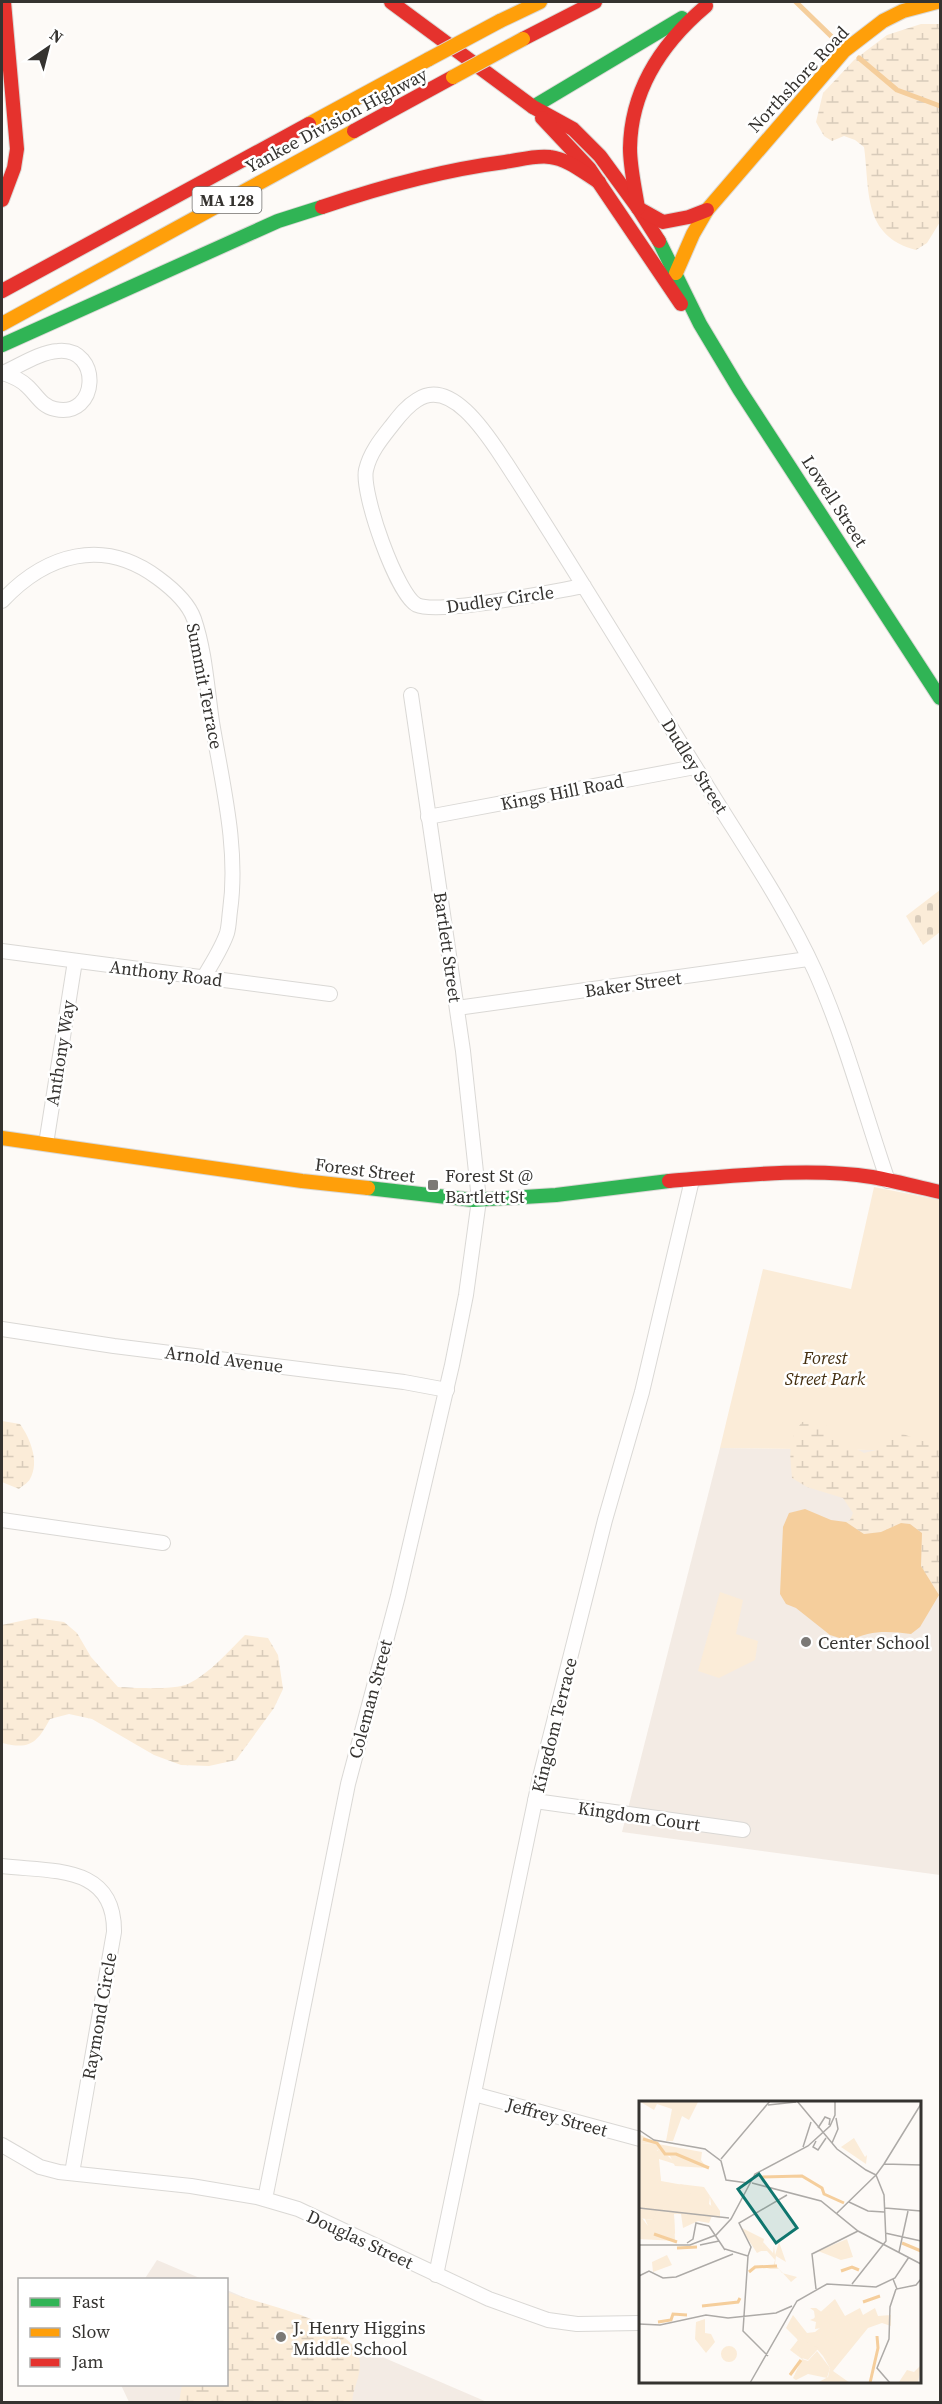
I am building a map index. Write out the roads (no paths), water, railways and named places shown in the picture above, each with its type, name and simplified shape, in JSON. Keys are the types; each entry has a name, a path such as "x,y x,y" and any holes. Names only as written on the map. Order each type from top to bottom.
{"main road":[{"path":"2,200 14,168 17,149 4,2"},
{"name":"Lowell Street","path":"391,2 533,107 573,129 588,142 638,208 676,273 700,324 739,388 940,697"},
{"path":"500,21 531,2"},
{"name":"Yankee Division Highway","path":"2,291 429,59 540,2"},
{"name":"Yankee Division Highway","path":"2,324 453,77 595,2"},
{"name":"Northshore Road","path":"676,273 693,234 707,210 844,51 883,21 903,11 937,2"},
{"path":"533,107 654,33 711,4"},
{"path":"707,210 689,217 663,222 638,208 630,148 633,123 649,75 670,40 711,4"},
{"name":"Lowell Street","path":"533,107 589,168 676,299 700,324"},
{"path":"2,345 279,221 376,189 479,165 540,157 552,157 569,163 598,182"},
{"name":"Forest Street","path":"2,1138 453,1199 479,1200 556,1195 623,1185 751,1175 826,1174 871,1178 940,1192"}],"street":[{"path":"59,351 69,352 85,362 91,381 89,390 77,406 67,410 57,410 40,402 21,381 2,374 59,351"},
{"name":"Dudley Circle","path":"433,394 419,398 403,412 372,453 366,469 365,482 372,513 388,558 408,597 417,605 444,608 584,586"},
{"name":"Dudley Street","path":"433,394 448,397 462,407 480,426 584,586 750,853 808,959 834,1022 888,1181"},
{"name":"Summit Terrace","path":"2,601 32,573 71,556 91,554 132,562 149,572 180,596 193,618 203,658 233,854 232,903 227,933 204,977"},
{"name":"Bartlett Street","path":"411,694 457,1008 479,1200"},
{"name":"Kings Hill Road","path":"428,817 695,767"},
{"name":"Anthony Road","path":"2,951 330,994"},
{"name":"Baker Street","path":"457,1008 808,959"},
{"name":"Anthony Way","path":"46,1144 75,961"},
{"name":"Kingdom Terrace","path":"436,2274 535,1801 603,1532 642,1392 692,1180"},
{"name":"Coleman Street","path":"265,2199 348,1784 398,1596 447,1390 466,1295 479,1200"},
{"name":"Arnold Avenue","path":"2,1329 114,1346 404,1382 447,1390"},
{"path":"2,1520 163,1542"},
{"name":"Kingdom Court","path":"535,1801 743,1830"},
{"name":"Raymond Circle","path":"2,1866 84,1878 98,1886 108,1898 114,1914 114,1932 72,2173"},
{"name":"Jeffrey Street","path":"474,2094 639,2139"},
{"path":"2,2145 40,2168 72,2173"},
{"name":"Douglas Street","path":"72,2173 191,2186 265,2199 298,2210 489,2299 548,2320 577,2324 639,2323"}],"waterway":[{"path":"796,2 832,37"},
{"path":"859,58 897,90 940,106"}],"place":[{"name":"Forest St @ Bartlett St","path":"433,1185"},
{"name":"Center School","path":"806,1642"},
{"name":"J. Henry Higgins Middle School","path":"281,2337"}],"park label":[{"name":"Forest Street Park","path":"825,1367"}]}
